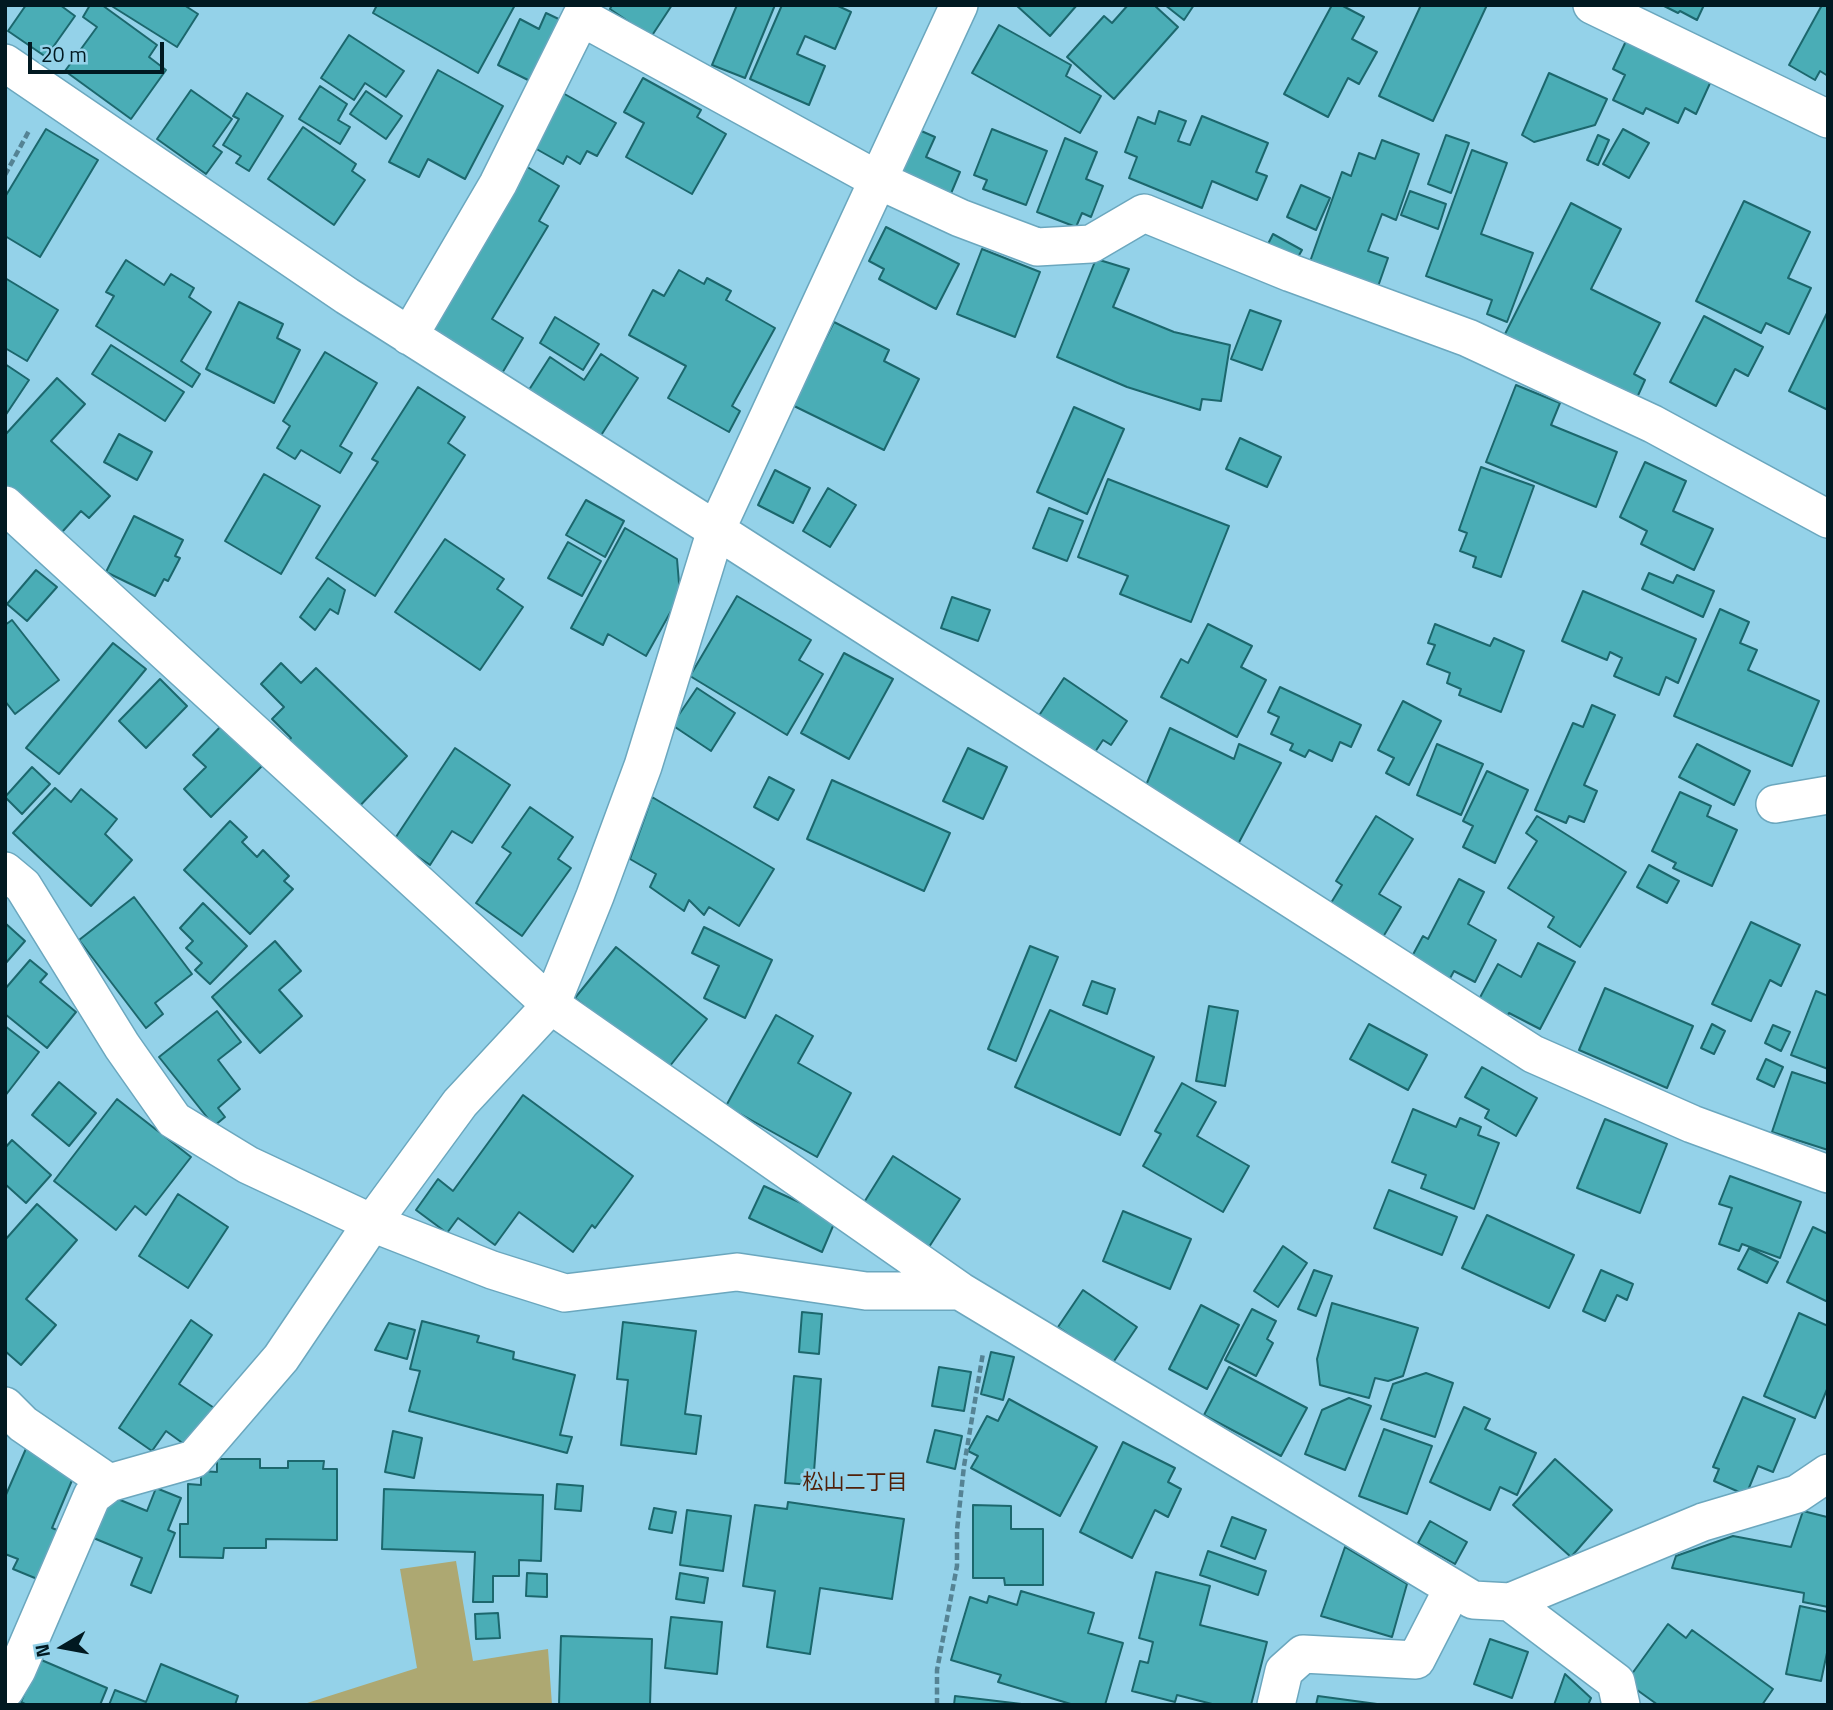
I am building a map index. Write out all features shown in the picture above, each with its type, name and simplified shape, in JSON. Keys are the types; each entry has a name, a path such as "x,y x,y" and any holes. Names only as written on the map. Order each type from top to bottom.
{"street":[{"path":"5,1690 17,1670 92,1496 109,1483 194,1460 281,1358 372,1223 460,1103 551,1005 643,766 716,530 960,5"},
{"path":"1592,5 1828,119"},
{"path":"409,336 498,184 581,18 878,180 960,218 1037,247 1091,244 1144,213 1291,273 1468,338 1653,424 1828,519"},
{"path":"5,63 347,296 1533,1054 1692,1124 1828,1174"},
{"path":"5,505 551,1005 960,1291 1473,1600 1510,1602 1703,1522 1797,1494 1828,1473"},
{"path":"1776,804 1828,795"},
{"path":"5,871 23,886 122,1046 174,1120 248,1165 372,1223 492,1270 565,1293 737,1272 866,1291 960,1291"},
{"path":"5,1406 23,1424 109,1483"},
{"path":"1276,1705 1284,1671 1303,1654 1416,1660 1454,1588"},
{"path":"1510,1602 1616,1682 1621,1705"}],"path":[{"path":"5,175 49,94"},
{"path":"937,1705 937,1670 957,1566 957,1530 968,1438 978,1373 993,1310"}],"shaded area":[{"path":"456,1561 473,1661 548,1649 552,1705 301,1705 417,1668 400,1569"}],"building":[{"path":"26,5 60,5 75,16 46,57 8,31"},
{"path":"90,5 102,5 157,45 149,57 166,70 131,119 65,71 97,27 83,17"},
{"path":"110,5 184,5 198,14 177,47"},
{"path":"377,5 515,5 478,73 373,13"},
{"path":"612,5 672,5 651,37 610,9"},
{"path":"737,5 775,5 745,78 712,65"},
{"path":"782,5 836,5 851,12 835,49 805,36 797,54 825,66 809,105 750,79"},
{"path":"1016,5 1077,5 1050,36"},
{"path":"1128,5 1154,5 1178,27 1114,99 1067,57 1104,16 1112,23"},
{"path":"1165,5 1194,5 1184,20"},
{"path":"1332,5 1341,5 1364,17 1352,39 1377,52 1359,84 1348,78 1328,117 1284,94"},
{"path":"1421,5 1487,5 1433,121 1379,96"},
{"path":"1704,5 1697,20 1664,6"},
{"path":"1822,5 1828,5 1828,76 1820,71 1815,80 1789,65"},
{"path":"546,13 565,22 536,84 498,65 520,19 539,29"},
{"path":"999,25 1071,65 1066,76 1101,96 1080,133 972,73"},
{"path":"349,35 404,71 386,97 365,83 354,100 321,78"},
{"path":"1626,41 1711,81 1696,114 1685,108 1678,123 1646,108 1643,114 1613,100 1625,75 1613,69"},
{"path":"438,70 503,106 465,179 428,159 419,177 389,162"},
{"path":"1549,73 1607,99 1595,125 1534,142 1522,135"},
{"path":"643,78 701,110 697,117 726,134 692,194 626,157 644,123 624,112"},
{"path":"320,86 347,104 338,120 350,127 340,144 299,119"},
{"path":"191,90 232,119 213,146 222,152 206,174 157,139"},
{"path":"366,91 402,116 386,139 350,114"},
{"path":"561,92 616,123 597,156 587,151 580,164 567,156 563,164 524,142"},
{"path":"247,93 283,116 249,171 236,163 241,156 223,145 239,119 233,116"},
{"path":"1159,111 1186,121 1178,141 1190,145 1202,116 1268,143 1256,172 1267,176 1257,200 1212,181 1202,208 1129,178 1137,157 1125,152 1138,117 1155,124"},
{"path":"303,127 356,164 352,171 365,180 334,225 268,179"},
{"path":"46,129 98,160 40,257 5,236 5,197"},
{"path":"992,129 1047,151 1026,205 983,189 987,180 974,175"},
{"path":"1623,129 1649,143 1629,178 1603,164"},
{"path":"919,130 935,137 926,157 960,172 947,203 896,180"},
{"path":"1446,135 1469,143 1451,193 1428,184"},
{"path":"1598,135 1609,140 1598,165 1587,160"},
{"path":"1065,138 1097,152 1086,179 1103,186 1091,217 1082,213 1076,227 1037,212"},
{"path":"1382,140 1419,154 1396,220 1382,214 1368,251 1388,258 1375,295 1307,270 1342,172 1351,176 1359,153 1375,159"},
{"path":"1472,150 1507,163 1481,234 1533,253 1507,322 1487,314 1492,300 1426,276"},
{"path":"524,165 559,186 539,221 548,226 492,319 523,338 501,375 425,330"},
{"path":"1301,185 1330,198 1316,230 1287,217"},
{"path":"1410,191 1446,204 1438,229 1401,215"},
{"path":"1744,201 1810,232 1788,278 1811,288 1789,334 1766,323 1761,333 1696,301"},
{"path":"1571,203 1621,229 1591,289 1660,323 1634,374 1645,380 1635,402 1504,336"},
{"path":"886,227 959,264 936,309 879,279 884,269 869,261"},
{"path":"1273,234 1302,250 1294,264 1266,248"},
{"path":"982,249 1040,272 1015,337 957,314"},
{"path":"1096,259 1129,269 1113,307 1174,332 1230,345 1221,401 1202,399 1200,410 1127,387 1057,357"},
{"path":"126,260 164,285 171,274 194,288 189,297 211,312 181,361 200,374 192,387 96,326 114,296 106,292"},
{"path":"679,270 704,284 707,278 731,291 726,300 775,328 732,406 740,411 729,432 668,398 686,366 629,335 653,290 664,296"},
{"path":"5,278 58,310 27,361 5,348"},
{"path":"239,302 283,324 277,338 300,350 274,403 206,369"},
{"path":"1250,310 1281,321 1262,370 1231,359"},
{"path":"1828,311 1828,410 1789,391"},
{"path":"1704,316 1763,347 1748,376 1735,369 1716,406 1670,382"},
{"path":"555,317 599,344 583,370 540,343"},
{"path":"834,322 889,350 884,361 919,379 884,450 792,405"},
{"path":"111,345 184,392 165,421 92,374"},
{"path":"325,352 377,383 340,446 352,453 340,473 301,450 295,459 277,448 290,426 283,421"},
{"path":"601,354 638,378 598,440 527,393 550,357 584,380"},
{"path":"5,364 29,380 5,416"},
{"path":"57,378 85,404 51,441 110,496 89,518 81,511 54,541 5,495 5,435"},
{"path":"1516,385 1560,403 1551,425 1617,452 1596,507 1486,462"},
{"path":"418,387 465,417 448,443 465,455 375,596 316,558 378,462 372,459"},
{"path":"1074,407 1124,429 1087,514 1037,492"},
{"path":"119,434 152,452 137,480 104,462"},
{"path":"1240,438 1281,457 1267,487 1226,469"},
{"path":"1645,462 1686,481 1673,511 1713,529 1694,570 1641,544 1647,531 1620,517"},
{"path":"1481,467 1534,486 1501,577 1473,567 1476,557 1460,551 1467,533 1459,530"},
{"path":"775,470 810,488 793,523 758,505"},
{"path":"264,474 320,506 281,574 225,541"},
{"path":"1108,479 1229,526 1191,622 1120,594 1128,576 1078,557"},
{"path":"828,488 856,505 830,547 803,531"},
{"path":"586,500 624,521 605,557 566,535"},
{"path":"1049,508 1083,521 1067,561 1033,548"},
{"path":"134,516 183,540 175,556 180,558 168,581 164,579 155,596 106,572"},
{"path":"625,528 677,559 680,595 646,656 608,634 603,645 571,628"},
{"path":"445,539 504,579 497,589 523,607 480,670 395,612"},
{"path":"568,542 601,561 582,596 548,578"},
{"path":"36,570 57,587 27,621 7,604"},
{"path":"1649,573 1673,583 1677,575 1714,591 1703,617 1642,589"},
{"path":"328,578 345,590 338,614 330,609 315,630 300,617"},
{"path":"1583,591 1696,639 1678,683 1666,677 1659,695 1614,676 1622,658 1610,652 1607,660 1562,641"},
{"path":"737,596 811,640 799,660 823,674 787,735 690,676"},
{"path":"952,597 990,610 978,641 941,628"},
{"path":"1720,609 1749,622 1740,643 1757,650 1748,670 1819,701 1792,766 1674,716"},
{"path":"12,620 59,680 15,714 5,701 5,625"},
{"path":"1208,624 1252,646 1241,667 1266,680 1237,737 1161,697 1181,659 1188,663"},
{"path":"1435,624 1490,646 1494,638 1524,651 1501,712 1459,695 1461,689 1447,683 1450,673 1427,664 1435,645 1428,643"},
{"path":"113,643 146,669 59,774 26,748"},
{"path":"844,653 893,679 849,759 801,733"},
{"path":"281,663 301,683 316,668 407,756 355,811 286,743 291,738 272,719 284,707 261,684"},
{"path":"1064,678 1127,721 1111,745 1103,740 1093,755 1038,717"},
{"path":"160,679 187,706 146,748 119,721"},
{"path":"1280,687 1361,725 1351,747 1340,742 1332,761 1309,750 1305,757 1290,750 1293,744 1271,734 1279,717 1268,712"},
{"path":"697,688 735,713 711,751 672,725"},
{"path":"1403,701 1441,721 1409,785 1386,773 1394,758 1378,750"},
{"path":"1592,705 1615,715 1584,785 1597,791 1584,822 1569,816 1566,823 1535,810 1573,723 1583,727"},
{"path":"222,725 262,766 211,817 184,789 206,767 193,755"},
{"path":"1170,728 1234,759 1239,744 1281,763 1236,848 1144,790"},
{"path":"1437,744 1483,764 1461,815 1417,795"},
{"path":"1697,744 1750,771 1734,805 1679,777"},
{"path":"455,748 510,785 472,843 452,831 430,865 394,840"},
{"path":"968,748 1007,767 983,819 943,801"},
{"path":"32,767 50,784 22,814 5,797"},
{"path":"1487,771 1528,790 1495,863 1463,847 1473,826 1463,821"},
{"path":"769,777 794,790 778,820 754,807"},
{"path":"832,780 950,833 924,891 807,839"},
{"path":"55,788 71,802 81,789 117,819 105,834 132,860 91,906 13,833"},
{"path":"1680,792 1711,806 1707,816 1737,830 1712,886 1673,868 1676,863 1652,851"},
{"path":"652,797 774,869 739,926 709,907 704,915 689,900 684,911 650,887 656,874 630,859"},
{"path":"530,807 573,837 558,859 571,868 522,936 476,903 511,853 502,847"},
{"path":"1376,816 1413,839 1379,894 1401,907 1380,942 1326,911 1342,885 1336,881"},
{"path":"1537,816 1626,872 1580,947 1548,927 1554,917 1508,888 1537,841 1526,833"},
{"path":"230,821 247,837 242,842 257,857 263,850 289,876 284,881 293,889 250,934 184,870"},
{"path":"1649,865 1679,881 1667,903 1637,887"},
{"path":"1459,879 1484,892 1468,924 1496,940 1475,982 1454,971 1448,982 1409,962 1423,936 1428,939"},
{"path":"134,897 192,974 155,1003 163,1014 146,1028 79,940"},
{"path":"203,903 247,946 210,984 195,970 202,963 186,948 193,941 180,928"},
{"path":"1751,922 1800,945 1781,986 1770,980 1751,1021 1712,1004"},
{"path":"5,923 25,941 5,964"},
{"path":"704,927 772,960 745,1018 704,998 719,966 692,953"},
{"path":"275,941 301,971 279,990 302,1016 260,1053 212,997"},
{"path":"1538,943 1575,962 1540,1029 1509,1013 1506,1019 1477,1003 1498,964 1521,977"},
{"path":"1030,946 1058,957 1016,1061 988,1049"},
{"path":"616,947 707,1019 666,1071 575,998"},
{"path":"30,960 47,974 40,982 76,1012 47,1048 5,1014 5,989"},
{"path":"1092,981 1115,989 1107,1014 1083,1005"},
{"path":"1605,988 1693,1026 1667,1088 1579,1050"},
{"path":"1816,991 1828,996 1828,1069 1791,1055"},
{"path":"1209,1006 1238,1011 1225,1086 1196,1081"},
{"path":"1050,1010 1154,1057 1120,1135 1015,1087"},
{"path":"217,1011 241,1042 218,1060 240,1089 218,1108 225,1117 214,1126 159,1057"},
{"path":"776,1015 813,1036 798,1063 851,1093 817,1157 726,1106"},
{"path":"1369,1024 1427,1055 1408,1090 1350,1059"},
{"path":"1712,1024 1725,1031 1714,1054 1701,1048"},
{"path":"1773,1025 1790,1032 1781,1051 1765,1043"},
{"path":"5,1026 39,1052 5,1096"},
{"path":"1766,1059 1783,1067 1774,1087 1757,1079"},
{"path":"1482,1067 1537,1098 1516,1136 1485,1118 1489,1110 1465,1097"},
{"path":"1792,1072 1828,1084 1828,1150 1772,1132"},
{"path":"59,1082 96,1113 69,1146 32,1115"},
{"path":"1182,1083 1216,1102 1197,1136 1249,1166 1223,1212 1143,1166 1161,1134 1155,1131"},
{"path":"523,1095 633,1176 595,1228 592,1225 573,1252 519,1212 495,1245 458,1218 447,1233 416,1210 438,1179 453,1191"},
{"path":"117,1099 191,1157 146,1215 135,1206 116,1230 54,1181"},
{"path":"1413,1109 1456,1127 1460,1118 1481,1127 1478,1135 1499,1143 1474,1209 1421,1188 1426,1175 1392,1162"},
{"path":"1605,1119 1667,1144 1640,1213 1577,1188"},
{"path":"12,1140 51,1175 26,1203 5,1184 5,1148"},
{"path":"893,1156 960,1199 929,1247 863,1204"},
{"path":"1730,1176 1801,1202 1780,1258 1742,1244 1739,1251 1719,1244 1732,1208 1719,1204"},
{"path":"764,1186 836,1219 822,1252 749,1218"},
{"path":"1389,1190 1457,1217 1442,1255 1374,1228"},
{"path":"178,1194 228,1227 188,1288 139,1256"},
{"path":"37,1204 77,1240 26,1299 56,1325 21,1365 5,1351 5,1240"},
{"path":"1123,1211 1191,1239 1170,1289 1103,1261"},
{"path":"1487,1215 1574,1255 1549,1308 1462,1268"},
{"path":"1813,1227 1828,1234 1828,1302 1787,1282"},
{"path":"1283,1246 1307,1263 1278,1307 1254,1291"},
{"path":"1749,1248 1778,1262 1767,1283 1738,1269"},
{"path":"1314,1270 1332,1276 1316,1316 1298,1309"},
{"path":"1601,1270 1633,1284 1627,1300 1617,1295 1605,1321 1583,1311"},
{"path":"1083,1290 1137,1327 1112,1364 1058,1327"},
{"path":"1332,1303 1418,1328 1403,1376 1388,1381 1375,1378 1369,1398 1320,1385 1317,1359"},
{"path":"1201,1305 1239,1325 1207,1389 1169,1369"},
{"path":"1252,1309 1276,1321 1267,1339 1273,1343 1256,1376 1225,1360"},
{"path":"802,1312 822,1314 819,1354 799,1352"},
{"path":"1799,1313 1828,1326 1828,1387 1815,1418 1764,1396"},
{"path":"191,1320 212,1335 179,1384 220,1412 188,1447 166,1431 152,1451 119,1428"},
{"path":"422,1321 479,1336 477,1342 514,1352 513,1359 575,1375 560,1435 572,1437 567,1453 409,1411 420,1371 410,1369"},
{"path":"623,1322 696,1331 685,1414 701,1416 696,1454 621,1445 628,1380 617,1379"},
{"path":"389,1323 415,1330 407,1359 375,1350"},
{"path":"991,1352 1014,1357 1003,1400 981,1394"},
{"path":"939,1367 971,1372 964,1411 932,1406"},
{"path":"1229,1367 1307,1408 1281,1456 1204,1415"},
{"path":"1426,1373 1453,1383 1435,1437 1381,1419 1393,1384"},
{"path":"794,1376 821,1379 813,1485 785,1483"},
{"path":"1743,1397 1795,1419 1773,1472 1758,1466 1746,1495 1714,1481 1719,1469 1713,1467"},
{"path":"1349,1398 1371,1406 1345,1470 1305,1454 1322,1410"},
{"path":"1009,1399 1097,1447 1060,1516 971,1468 978,1456 968,1451 987,1416 998,1421"},
{"path":"1464,1407 1490,1419 1485,1429 1536,1453 1517,1495 1500,1487 1490,1510 1430,1482"},
{"path":"1384,1429 1432,1446 1407,1514 1359,1496"},
{"path":"935,1430 962,1436 955,1469 927,1462"},
{"path":"393,1431 422,1438 414,1478 385,1472"},
{"path":"1123,1442 1175,1468 1168,1482 1181,1489 1168,1517 1155,1510 1132,1558 1080,1532"},
{"path":"28,1444 78,1466 52,1528 67,1534 47,1583 13,1569 18,1559 5,1554 5,1497"},
{"path":"217,1459 260,1459 260,1468 288,1468 288,1461 324,1461 323,1469 337,1469 337,1540 266,1539 266,1548 224,1548 223,1558 180,1557 180,1524 188,1524 188,1484 201,1485 201,1471 217,1472"},
{"path":"1555,1459 1612,1510 1571,1557 1513,1505"},
{"path":"557,1484 583,1486 581,1511 555,1509"},
{"path":"156,1488 181,1498 168,1530 175,1533 151,1593 131,1585 142,1558 91,1537 108,1495 147,1511"},
{"path":"384,1489 543,1495 541,1561 519,1560 519,1576 493,1576 493,1602 473,1602 475,1552 382,1549"},
{"path":"788,1502 904,1519 892,1599 820,1588 810,1654 767,1647 775,1591 743,1586 755,1505 787,1509"},
{"path":"973,1505 1011,1506 1011,1529 1043,1529 1043,1585 1005,1585 1004,1578 973,1578"},
{"path":"654,1508 676,1512 672,1533 649,1529"},
{"path":"687,1510 731,1516 723,1571 680,1565"},
{"path":"1803,1511 1827,1517 1828,1512 1828,1607 1803,1602 1804,1593 1672,1568 1676,1556 1733,1536 1791,1547"},
{"path":"1232,1517 1266,1530 1255,1559 1221,1546"},
{"path":"1430,1521 1467,1542 1455,1564 1418,1543"},
{"path":"1345,1547 1407,1584 1392,1637 1321,1616"},
{"path":"1208,1551 1266,1571 1258,1595 1200,1575"},
{"path":"1156,1572 1210,1586 1200,1625 1267,1642 1251,1705 1216,1705 1177,1695 1175,1702 1132,1691 1140,1661 1148,1663 1153,1642 1139,1638"},
{"path":"527,1573 547,1574 547,1597 526,1596"},
{"path":"680,1573 708,1578 704,1603 676,1599"},
{"path":"1021,1591 1094,1613 1088,1633 1123,1643 1105,1705 1074,1705 998,1682 1001,1675 951,1660 970,1597 987,1603 989,1596 1017,1605"},
{"path":"1800,1606 1828,1612 1828,1648 1821,1681 1786,1674"},
{"path":"498,1613 500,1638 476,1639 475,1614"},
{"path":"671,1617 722,1622 717,1674 665,1668"},
{"path":"1668,1624 1686,1638 1692,1630 1773,1689 1762,1705 1658,1705 1626,1682"},
{"path":"561,1636 652,1639 650,1705 559,1705"},
{"path":"1490,1639 1528,1652 1512,1698 1474,1684"},
{"path":"39,1659 107,1688 100,1705 27,1705 21,1702"},
{"path":"161,1664 238,1696 235,1705 109,1705 115,1690 146,1702"},
{"path":"1565,1674 1591,1698 1588,1705 1554,1705"},
{"path":"955,1696 1030,1705 954,1705"},
{"path":"1318,1696 1377,1704 1377,1705 1316,1705"}],"district":[{"name":"松山二丁目","path":"855,1484"}]}
